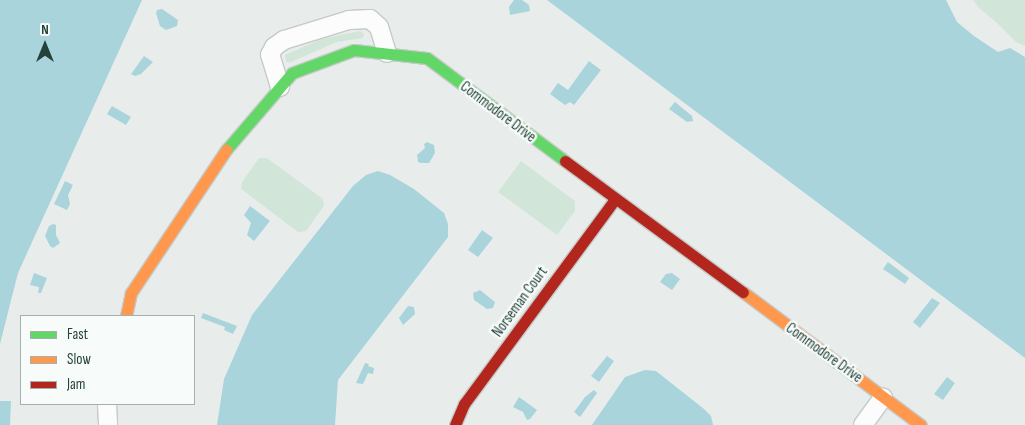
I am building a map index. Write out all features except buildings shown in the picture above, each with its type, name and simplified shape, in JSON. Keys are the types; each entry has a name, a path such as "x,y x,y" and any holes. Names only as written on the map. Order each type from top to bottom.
{"street":[{"path":"280,87 270,55 274,47 284,40 349,20 370,19 379,27 387,54"},
{"name":"Commodore Drive","path":"126,315 131,293 224,152 292,73 354,50 426,58 921,425"},
{"name":"Norseman Court","path":"454,425 464,404 615,199"},
{"path":"863,425 883,397"},
{"path":"107,405 108,425"}],"green space":[{"path":"973,0 1025,0 1025,46 1016,42 979,8"},
{"path":"360,31 364,34 363,38 337,42 291,62 286,62 285,55 321,39"},
{"path":"259,158 267,158 323,199 324,206 306,231 298,232 241,189 242,182"},
{"path":"521,161 575,201 575,211 557,235 498,192"}],"water":[{"path":"0,0 142,0 18,273 0,344"},
{"path":"514,0 522,0 529,5 530,11 510,15 509,7"},
{"path":"547,0 946,0 957,22 974,36 998,52 1010,48 1025,57 1025,358"},
{"path":"162,9 178,20 177,26 166,30 160,26 156,13 157,10"},
{"path":"144,56 153,62 141,74 135,76 131,74"},
{"path":"589,61 601,70 574,105 570,102 565,105 550,94 558,83 568,90"},
{"path":"675,102 692,116 693,121 687,122 669,109"},
{"path":"112,106 131,117 126,125 107,114"},
{"path":"427,142 434,145 435,153 429,163 418,162 417,155 425,148 424,144"},
{"path":"378,171 390,175 414,189 444,213 448,224 448,237 338,380 335,425 217,425 224,379 252,315 353,186 366,175"},
{"path":"65,181 73,185 68,195 70,204 67,210 54,204"},
{"path":"250,206 270,221 254,241 247,235 251,223 244,215"},
{"path":"56,225 56,235 60,243 53,248 45,236 49,226"},
{"path":"482,230 493,238 478,257 468,250"},
{"path":"888,262 909,278 905,284 883,269"},
{"path":"34,273 47,278 41,293 38,293 39,287 30,285"},
{"path":"672,273 680,279 672,290 660,282 666,274"},
{"path":"480,290 495,302 493,308 487,309 474,300 473,293"},
{"path":"932,298 940,303 920,328 913,322"},
{"path":"408,306 414,307 415,314 403,325 399,318"},
{"path":"203,313 237,326 233,334 224,330 225,327 201,318"},
{"path":"607,356 614,361 599,382 591,376"},
{"path":"365,363 374,368 373,374 368,373 363,384 356,383"},
{"path":"645,370 656,371 704,409 711,416 713,425 592,425 625,377"},
{"path":"947,377 955,383 943,400 934,394"},
{"path":"594,390 597,393 580,417 574,412 585,397"},
{"path":"519,397 537,410 530,419 527,420 523,412 513,407"},
{"path":"0,401 11,401 10,425 0,425"}],"traffic: fast":[{"path":"226,150 292,73 354,50 427,58 565,161"}],"traffic: slow":[{"path":"126,315 131,293 226,150"},
{"path":"743,292 921,425"}],"traffic: jam":[{"path":"565,161 743,292"},
{"path":"455,425 464,404 615,199"}]}
